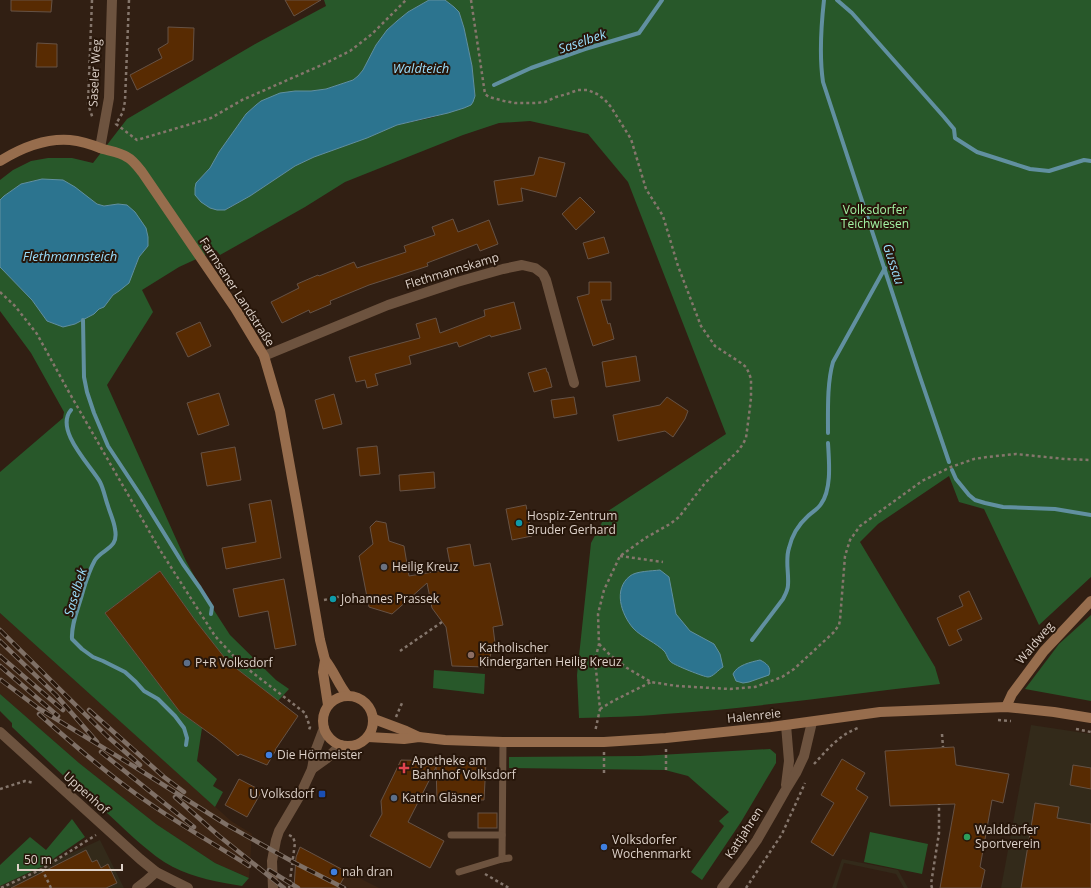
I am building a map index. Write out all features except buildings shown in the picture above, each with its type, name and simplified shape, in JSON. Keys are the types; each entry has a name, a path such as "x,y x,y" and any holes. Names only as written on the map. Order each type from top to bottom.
{"main road":[{"name":"Farmsener Landstraße","path":"0,161 14,152 45,141 58,140 72,140 127,157 142,172 235,308 264,356 280,411 320,640 325,660 323,672 328,705 323,718 324,728"},
{"name":"Waldweg","path":"1006,707 1012,694 1044,652 1091,601"},
{"name":"Farmsener Landstraße","path":"325,660 333,670 340,687 347,695"},
{"path":"324,728 330,739 341,745 347,746 358,744 372,732 374,719 373,714 368,704 358,697 347,695 336,698 328,705"},
{"name":"Halenreie","path":"368,737 404,739 419,737 445,740 504,742 604,742 666,738 786,725 880,712 1006,707 1054,712 1091,718"},
{"name":"Halenreie","path":"374,719 419,737"}],"street":[{"name":"Saseler Weg","path":"100,148 109,98 112,0"},
{"name":"Flethmannskamp","path":"264,356 388,305 457,282 522,265 535,268 543,274 546,280 574,383"},
{"name":"Kattjahren","path":"722,888 757,840 796,773 804,756 812,722"},
{"name":"Kattjahren","path":"785,791 789,761 786,725"},
{"name":"Farmsener Landstraße","path":"273,888 273,854 276,840 279,831 299,797 312,769 314,752 324,728"},
{"name":"Uppenhof","path":"0,732 105,829 140,859 156,872 188,888"},
{"name":"Farmsener Landstraße","path":"312,769 326,759 341,745"},
{"path":"137,888 156,872"},
{"name":"Farmsener Landstraße","path":"264,888 272,875"}],"lane":[{"path":"459,872 505,858 502,835 504,742"},
{"path":"452,835 502,835"}],"path":[{"path":"92,0 88,104 93,121"},
{"path":"129,0 125,101 123,112 116,124 137,140 211,118 242,100 350,51 372,34 406,0"},
{"path":"471,0 485,94 488,97 515,103 535,103 545,102 578,90 588,90 597,94 611,107 631,139 646,189 663,216 678,266 701,326 715,346 742,363 751,379 748,430 744,444 705,483 679,518 647,537 620,556 604,590 598,614 599,644 595,660 600,709 593,742"},
{"path":"0,292 15,306 36,334 160,550 215,636 240,663 305,713 310,727 309,734"},
{"path":"599,644 627,668 651,682 677,686 730,689 749,688 763,685 794,670 834,632 839,625 841,614 847,547 853,535 860,526 922,481 944,469 974,459 988,457 1016,454 1091,460"},
{"path":"620,556 663,562"},
{"path":"314,602 347,595"},
{"path":"400,651 442,622"},
{"path":"600,709 651,682"},
{"path":"994,720 1015,721"},
{"path":"813,766 832,744 856,729 862,728"},
{"path":"1071,728 1091,732"},
{"path":"942,734 943,748"},
{"path":"666,738 666,773"},
{"path":"604,742 604,773"},
{"path":"746,888 782,834 807,779"},
{"path":"0,789 25,781 34,783"},
{"path":"932,888 931,884 939,833 939,804"},
{"path":"1,888 42,869 105,829"},
{"path":"289,888 295,843"},
{"path":"474,867 509,888"},
{"path":"42,869 51,888"}],"shaded area":[{"path":"0,613 231,821 252,834 249,878 215,863 156,824 79,763 0,694"},
{"path":"1031,725 1091,734 1091,888 1001,888"},
{"path":"100,840 124,888 0,888 0,886"},
{"path":"842,859 898,870 908,888 904,888 896,874 844,863 836,888 832,888"},
{"path":"347,872 379,888 349,888 340,883"}],"green space":[{"name":"Volksdorfer Teichwiesen","path":"324,0 429,0 408,12 387,30 376,45 363,70 353,80 326,89 261,101 246,114 219,152 210,168 196,183 226,210 295,166 314,157 367,138 397,125 431,118 464,108 475,96 472,66 459,12 445,0 1091,0 1091,577 1039,625 984,509 959,502 949,476 878,524 860,542 935,667 940,684 733,708 643,716 579,718 577,675 591,543 608,511 726,434 628,182 588,134 530,121 499,123 463,135 345,182 305,207 220,255 216,250 179,267 142,290 153,312 107,385 186,561 208,601 230,635 276,680 289,689 278,701 228,662 195,620 160,571 105,613 180,712 202,728 197,761 217,779 213,786 223,792 215,807 0,613 0,472 63,418 64,412 31,353 0,311 0,267 32,300 47,321 63,327 75,324 104,307 113,295 119,291 134,271 139,257 148,246 110,205 104,206 97,204 86,197 42,179 21,184 0,200 0,180 13,170 31,161 48,158 72,158 93,163 127,119 257,43 326,6"},
{"path":"1091,615 1091,701 1025,689 1059,644"},
{"path":"434,670 485,674 484,694 433,688"},
{"path":"0,694 79,763 156,824 215,863 249,878 242,886 224,883 189,874 164,862 138,842 107,813 107,808 69,773 68,780 12,727 12,723 0,711"},
{"path":"770,749 776,754 776,763 741,822 702,880 691,872 724,826 719,821 729,812 688,776 665,770 509,768 509,757 640,756"},
{"path":"72,819 85,837 43,866 0,886 0,865 30,837 46,850"},
{"path":"870,832 928,844 922,874 864,862"}],"water":[{"name":"Waldteich","path":"429,0 445,0 459,12 472,66 475,96 471,105 448,113 397,125 367,138 314,157 295,166 250,196 225,210 210,208 201,202 195,195 196,183 210,168 219,152 246,114 256,105 261,101 280,93 326,89 353,80 363,70 376,45 387,30 408,12"},
{"name":"Flethmannsteich","path":"42,179 63,180 75,187 97,204 104,206 118,204 127,205 135,212 146,228 148,237 148,246 139,257 129,283 113,295 104,307 99,309 94,314 75,324 63,327 47,321 32,300 0,267 0,200 21,184"},
{"path":"660,570 669,577 676,614 690,631 714,644 720,654 723,667 712,676 708,677 701,675 673,664 662,649 633,628 625,616 622,609 620,594 625,581 636,573"},
{"path":"760,660 769,668 769,675 749,682 743,683 736,681 733,674 738,668 745,664"}],"waterway":[{"name":"Saselbek","path":"494,85 531,68 585,49 639,33 662,0"},
{"name":"Gussau","path":"824,0 821,41 823,82 949,462"},
{"path":"837,0 852,13 944,117 954,129 955,138 977,152 1030,169 1049,171 1084,160 1091,161"},
{"path":"828,433 829,388 833,362 885,268"},
{"name":"Saselbek","path":"83,320 84,377 94,413 108,446 212,607 211,614"},
{"name":"Saselbek","path":"71,410 67,418 67,427 70,437 103,488 114,523 116,536 115,541 110,548 98,556 91,567 74,621 72,639 93,657 125,672 144,691 158,699 175,716 184,728 187,738 186,745"},
{"path":"752,640 783,599 788,589 788,553 790,543 796,530 801,523 821,504 827,491 829,475 828,443"},
{"name":"Gussau","path":"952,470 956,479 975,500 1003,507 1055,509 1091,515"}],"railway":[{"path":"0,630 107,736 140,765"},
{"path":"0,641 56,695 97,742"},
{"path":"0,656 63,710"},
{"path":"0,666 58,716"},
{"path":"1,680 38,708 227,825 295,863 344,888"},
{"path":"89,710 164,777 184,792"},
{"path":"39,714 72,743 142,799 249,866"},
{"path":"101,752 194,827"},
{"path":"175,797 219,836 284,888"},
{"path":"269,870 298,888"}],"place":[{"name":"Hospiz-Zentrum Bruder Gerhard","path":"519,523"},
{"name":"Heilig Kreuz","path":"384,567"},
{"name":"Johannes Prassek","path":"333,599"},
{"name":"Katholischer Kindergarten Heilig Kreuz","path":"471,655"},
{"name":"P+R Volksdorf","path":"187,663"},
{"name":"Die Hörmeister","path":"269,755"},
{"name":"Apotheke am Bahnhof Volksdorf","path":"404,768"},
{"name":"U Volksdorf","path":"322,794"},
{"name":"Katrin Gläsner","path":"394,798"},
{"name":"Walddörfer Sportverein","path":"967,837"},
{"name":"Volksdorfer Wochenmarkt","path":"604,847"},
{"name":"nah dran","path":"334,872"}]}
